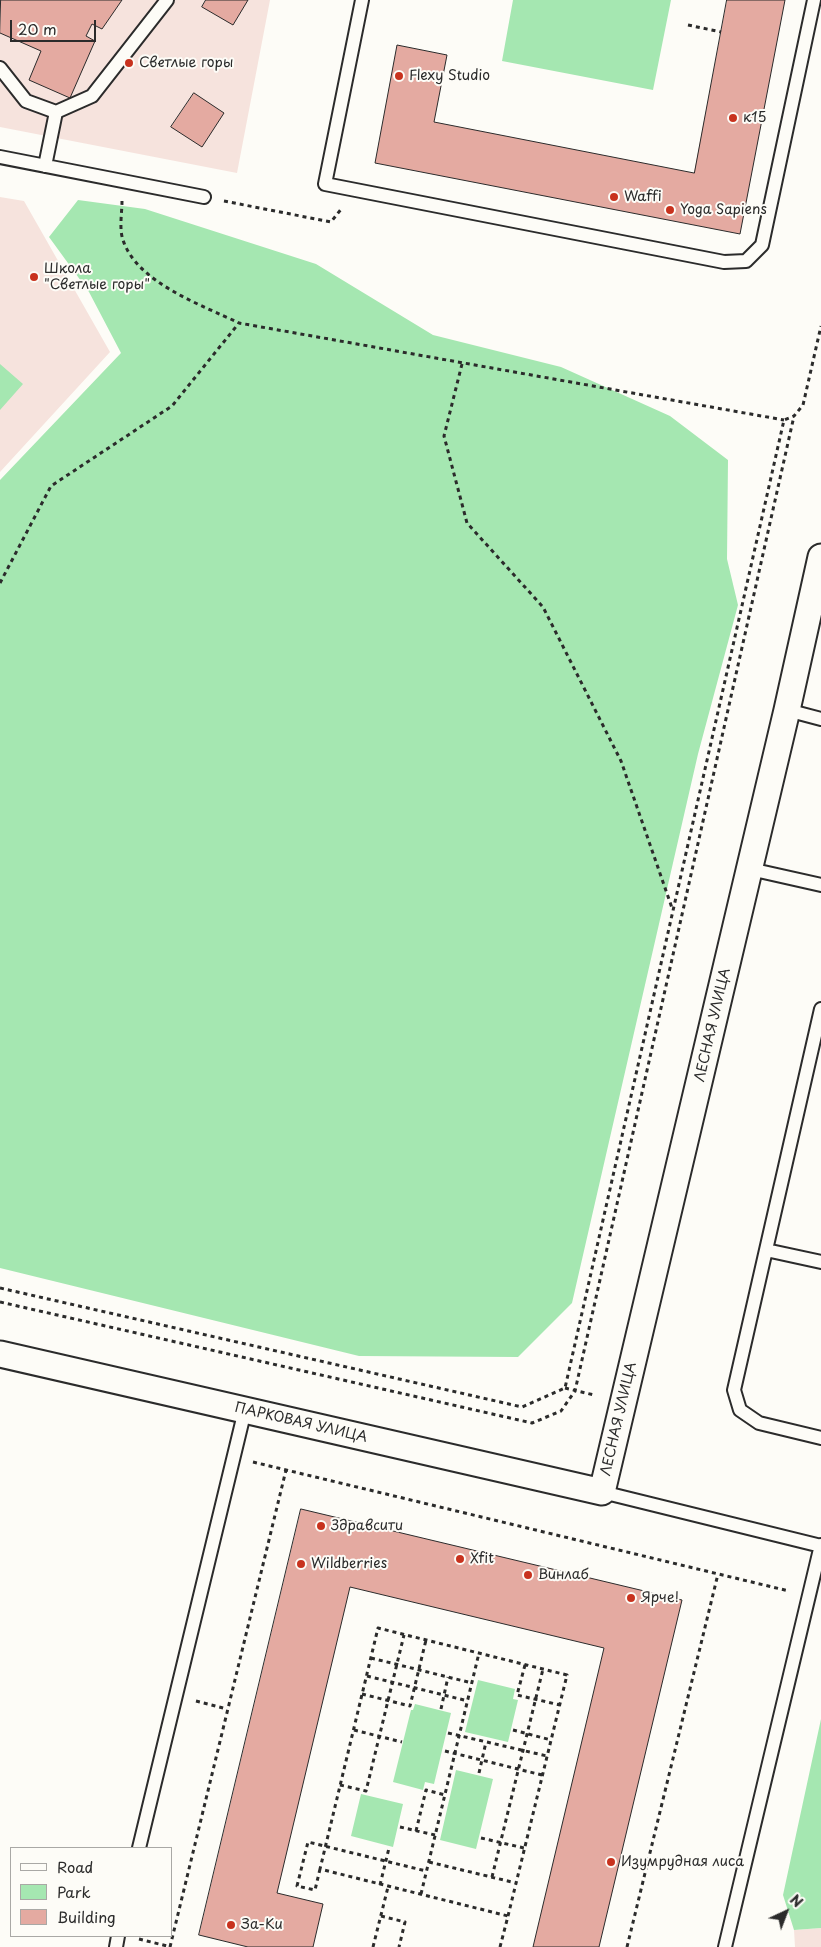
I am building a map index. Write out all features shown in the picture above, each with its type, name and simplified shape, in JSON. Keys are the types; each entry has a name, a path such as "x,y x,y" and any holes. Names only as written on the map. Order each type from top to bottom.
{"street":[{"name":"ЛЕСНАЯ УЛИЦА","path":"602,1492 750,869 821,557"},
{"name":"ПАРКОВАЯ УЛИЦА","path":"0,1354 602,1492"}],"lane":[{"path":"0,68 26,101 56,112 92,96 167,0"},
{"path":"362,0 325,184 724,262 746,261 762,245 814,0"},
{"path":"45,166 56,112"},
{"path":"0,157 204,197"},
{"path":"787,710 821,720"},
{"path":"750,869 821,885"},
{"path":"821,1009 815,1063 766,1250 734,1390 740,1410 759,1423 821,1438"},
{"path":"766,1250 821,1262"},
{"path":"139,1847 245,1410"},
{"path":"602,1492 821,1546 724,1947"}],"path":[{"path":"688,26 721,32"},
{"path":"121,181 123,240 142,270 173,292 240,323 784,420 794,416"},
{"path":"204,197 331,222 355,190"},
{"path":"0,583 51,486 172,406 240,323"},
{"path":"0,1302 532,1423 560,1411 575,1391 794,416 803,405 821,326"},
{"path":"462,364 444,436 467,523 543,607 621,761 673,908"},
{"path":"565,1388 784,420"},
{"path":"0,1288 522,1407 565,1388 594,1395"},
{"path":"233,1458 808,1596"},
{"path":"135,1938 170,1947 286,1470"},
{"path":"627,1947 718,1574"},
{"path":"426,1871 325,1846 308,1842 297,1886 314,1890 320,1869 325,1846 354,1730 378,1628 567,1675 500,1947"},
{"path":"340,1785 366,1791 404,1635"},
{"path":"362,1694 410,1706 426,1640"},
{"path":"421,1894 479,1653"},
{"path":"371,1658 472,1683"},
{"path":"524,1665 518,1695 560,1705"},
{"path":"492,1877 543,1669"},
{"path":"366,1676 468,1701"},
{"path":"441,1709 448,1677"},
{"path":"176,1696 227,1708"},
{"path":"354,1730 402,1742"},
{"path":"513,1730 551,1740"},
{"path":"448,1733 547,1756"},
{"path":"478,1773 486,1742"},
{"path":"445,1751 542,1775"},
{"path":"416,1831 426,1790 445,1795"},
{"path":"400,1827 435,1836"},
{"path":"481,1838 524,1848"},
{"path":"380,1885 388,1848"},
{"path":"429,1862 516,1883"},
{"path":"320,1869 508,1916"},
{"path":"373,1947 388,1887"},
{"path":"381,1916 405,1922 399,1947"}],"shaded area":[{"name":"Светлые горы","path":"0,0 270,0 237,173 0,127"},
{"name":"Школа \"Светлые горы\"","path":"0,197 24,201 110,352 0,472"},
{"path":"821,1928 821,1947 795,1947 794,1930"}],"green space":[{"path":"513,0 671,0 653,90 502,61"},
{"path":"78,200 145,209 316,264 433,335 561,367 670,416 728,460 727,559 738,605 698,754 572,1303 518,1357 359,1356 0,1268 0,480 121,353 89,292 49,237"},
{"path":"0,364 23,384 0,410"},
{"path":"478,1680 515,1689 513,1699 518,1700 508,1742 465,1732"},
{"path":"415,1704 451,1713 434,1784 425,1782 423,1790 393,1782 411,1710 413,1710"},
{"path":"821,1719 821,1928 794,1930 783,1895"},
{"path":"456,1770 493,1779 476,1849 440,1840"},
{"path":"361,1794 403,1804 393,1847 351,1836"}],"building":[{"path":"1,0 122,0 102,29 92,24 86,36 95,41 70,98 29,80 41,51 0,33"},
{"path":"206,0 248,0 233,25 202,7"},
{"name":"к15","path":"727,0 785,0 740,234 375,163 397,45 447,55 434,122 694,173"},
{"path":"194,93 224,113 202,147 171,127"},
{"path":"301,1509 682,1600 599,1947 533,1947 604,1648 350,1587 277,1893 323,1904 313,1947 248,1947 199,1935"}],"place":[{"name":"Светлые горы","path":"129,63"},
{"name":"Flexy Studio","path":"399,76"},
{"name":"к15","path":"733,118"},
{"name":"Waffi","path":"614,197"},
{"name":"Yoga Sapiens","path":"670,210"},
{"name":"Школа \"Светлые горы\"","path":"34,277"},
{"name":"Здравсити","path":"321,1526"},
{"name":"Xfit","path":"460,1559"},
{"name":"Wildberries","path":"301,1564"},
{"name":"Винлаб","path":"528,1575"},
{"name":"Ярче!","path":"631,1598"},
{"name":"Изумрудная лиса","path":"611,1862"},
{"name":"За-Ки","path":"231,1925"}]}
